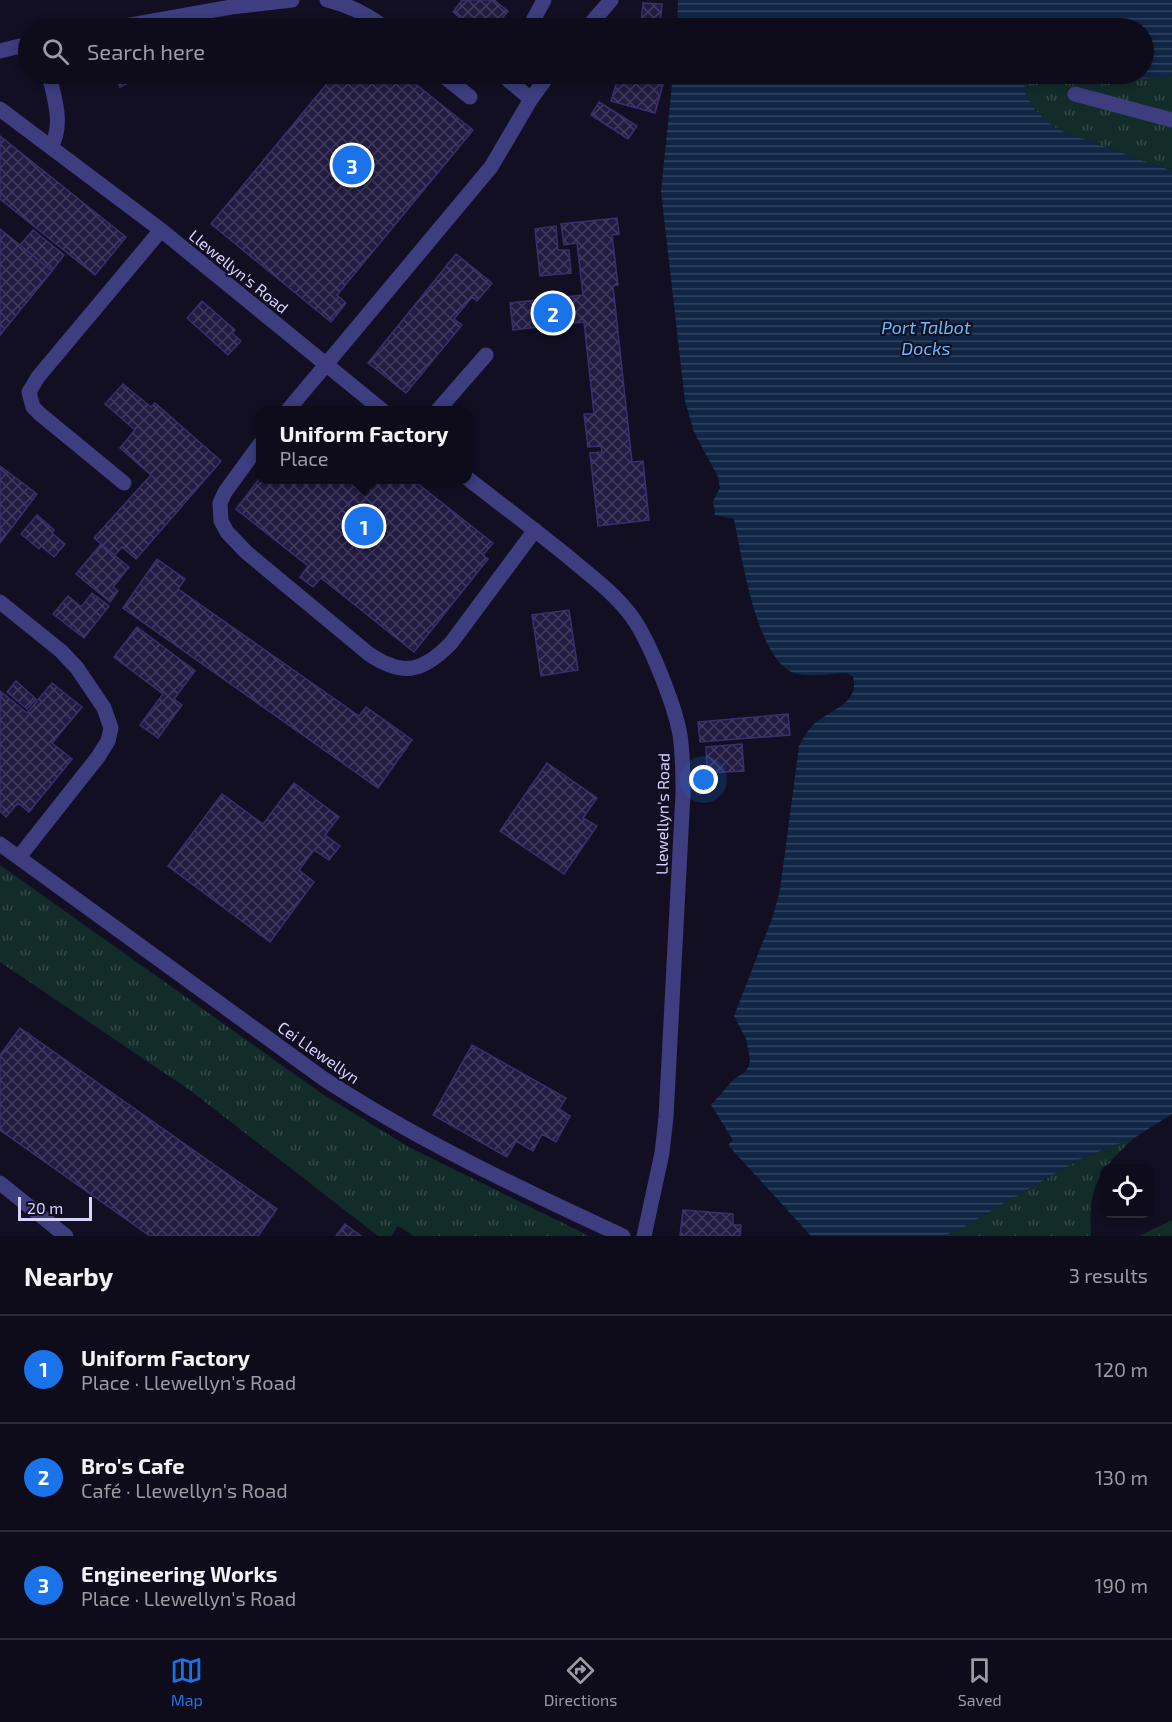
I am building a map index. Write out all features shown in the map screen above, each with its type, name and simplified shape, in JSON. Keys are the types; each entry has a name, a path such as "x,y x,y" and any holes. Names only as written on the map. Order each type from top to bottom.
{"street":[{"path":"172,18 292,0"},
{"path":"327,0 352,7 370,18"},
{"path":"534,18 544,0"},
{"path":"596,18 611,0"},
{"path":"0,51 18,46"},
{"path":"51,84 58,118 57,136 51,147"},
{"path":"454,84 470,97"},
{"path":"513,84 531,99"},
{"path":"292,406 491,167 542,84"},
{"path":"1075,94 1172,120"},
{"name":"Llewellyn's Road","path":"0,109 161,230 376,406"},
{"path":"124,483 40,414 33,406 29,392 38,377 161,230"},
{"path":"442,406 486,355"},
{"path":"256,451 225,492 220,503 222,521 227,532 246,552 369,654 396,668 407,669 421,666 440,654 451,643 536,530"},
{"name":"Llewellyn's Road","path":"472,481 604,586 631,615 655,663 680,732 683,794 666,1117 662,1153 644,1236"},
{"path":"0,602 61,651 77,668 104,708 111,728 108,741 98,757 19,857"},
{"name":"Cei Llewellyn","path":"0,844 324,1079 367,1107 523,1190 623,1236"},
{"path":"0,1183 66,1236"}],"green space":[{"path":"1172,76 1172,171 1059,130 1032,107 1025,91 1025,84 1154,84 1154,78"},
{"path":"0,865 321,1093 407,1146 589,1236 414,1236 398,1226 391,1236 378,1236 191,1091 0,962"},
{"path":"1134,1138 1109,1164 1100,1164 1100,1178 1091,1204 1091,1236 944,1236 962,1228 1082,1158"},
{"path":"1172,1220 1172,1236 1139,1236"}],"water":[{"path":"678,0 1172,0 1172,76 1154,78 1154,18 677,18"},
{"name":"Port Talbot Docks","path":"672,84 1025,84 1025,91 1032,106 1045,120 1059,130 1172,171 1172,1114 1134,1138 1082,1158 962,1228 944,1236 811,1236 728,1145 733,1140 711,1105 749,1066 746,1039 734,1016 773,916 780,890 799,746 813,725 848,700 854,686 853,677 847,673 801,675 788,670 777,659 759,623 746,578 734,519 715,515 713,501 720,488 718,477 694,432 685,401 661,192"}],"building":[{"path":"462,0 494,0 508,11 502,18 458,18 453,12"},
{"path":"643,3 662,4 661,18 642,18"},
{"path":"327,84 416,84 473,130 337,295 346,303 331,322 211,224"},
{"path":"616,84 663,84 655,113 611,101"},
{"path":"599,102 637,126 628,139 591,115"},
{"path":"0,136 126,237 95,275 0,199"},
{"path":"617,218 619,234 612,235 618,285 613,286 632,462 643,461 649,520 598,526 590,453 602,452 601,446 588,447 584,414 594,414 584,322 513,330 510,303 583,295 577,243 564,245 561,224"},
{"path":"556,226 558,250 569,250 571,273 540,276 535,229"},
{"path":"0,229 52,271 0,335"},
{"path":"33,230 64,255 52,271 20,245"},
{"path":"456,254 492,283 477,301 472,297 454,319 462,325 406,393 368,363"},
{"path":"202,301 235,330 232,333 241,341 228,355 187,318"},
{"path":"123,384 151,407 155,403 221,461 136,559 122,547 115,555 94,538 151,475 120,448 135,430 105,404"},
{"path":"0,466 37,494 0,543"},
{"path":"256,483 418,484 493,543 483,555 488,559 414,652 321,578 313,587 300,577 308,566 236,509"},
{"path":"37,515 54,530 52,533 65,544 54,557 41,546 39,549 21,534"},
{"path":"101,544 129,567 113,587 118,591 110,602 76,574"},
{"path":"157,559 185,579 178,589 359,716 366,707 412,740 378,788 123,608"},
{"path":"92,593 109,606 84,638 53,614 68,596 81,607"},
{"path":"569,610 578,670 541,676 532,615"},
{"path":"137,627 195,671 174,699 182,705 158,738 140,725 163,694 114,657"},
{"path":"16,681 36,699 27,709 7,692"},
{"path":"52,683 82,707 52,743 72,759 29,812 18,803 6,817 0,811 0,691 27,713"},
{"path":"788,714 790,735 700,742 698,722"},
{"path":"742,744 744,771 707,773 706,747"},
{"path":"547,763 597,798 583,818 597,826 564,874 500,831"},
{"path":"294,783 339,817 325,835 340,846 329,860 314,850 299,870 314,882 270,942 168,866 222,794 263,824"},
{"path":"20,1028 277,1209 258,1236 150,1236 0,1130 0,1055"},
{"path":"472,1045 566,1098 559,1109 570,1116 556,1142 542,1134 533,1151 516,1141 507,1157 433,1115"},
{"path":"683,1210 733,1214 733,1225 741,1225 740,1236 680,1236"},
{"path":"345,1224 361,1236 336,1236"}],"place":[{"name":"Engineering Works","path":"352,165"},
{"name":"Bro's Cafe","path":"553,313"},
{"name":"Uniform Factory","path":"364,526"}]}
